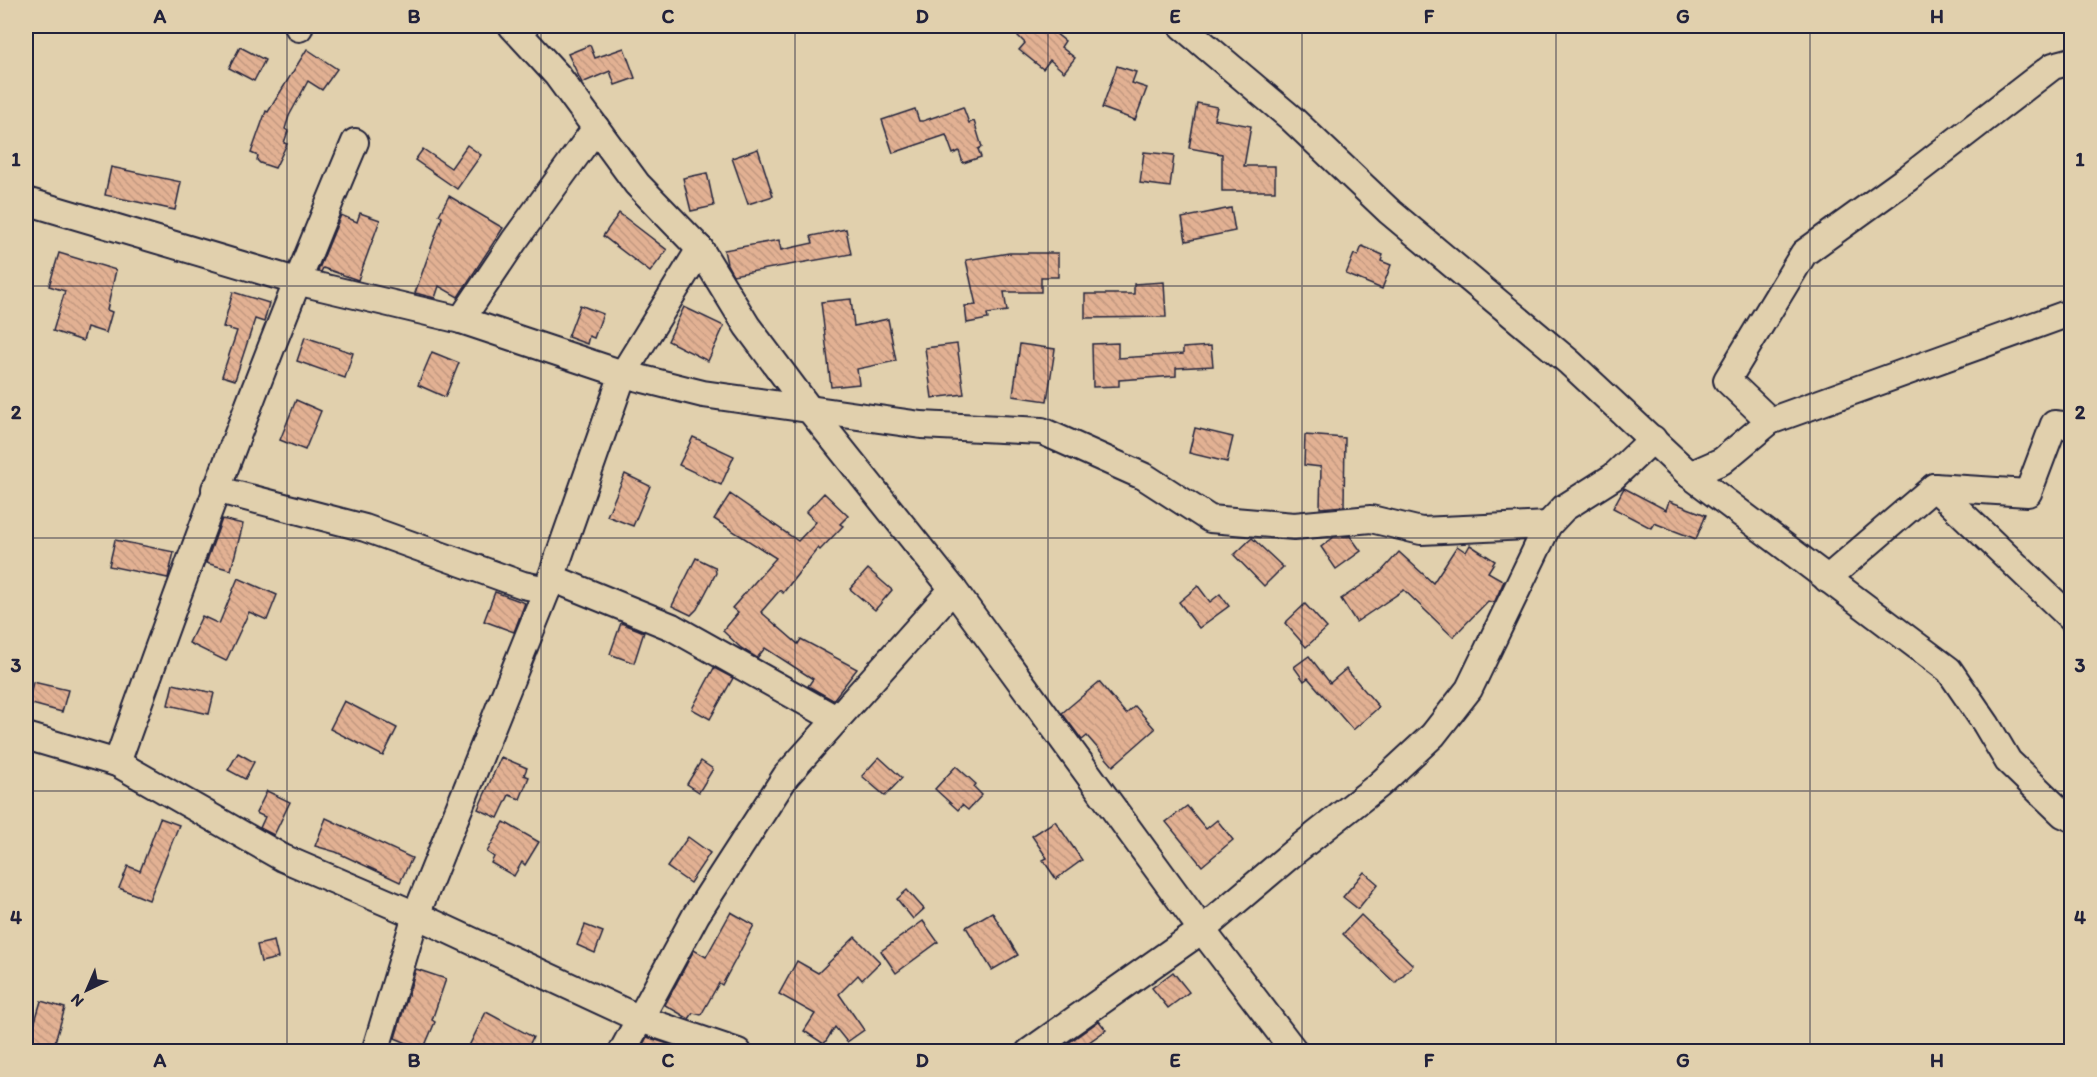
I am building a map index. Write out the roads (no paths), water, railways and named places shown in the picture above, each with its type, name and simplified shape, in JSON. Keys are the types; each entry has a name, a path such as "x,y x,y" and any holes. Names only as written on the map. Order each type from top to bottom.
{"street":[{"path":"512,26 557,75 637,184 700,249 747,326 810,410 953,589 1202,930 1295,1052"},
{"path":"1182,26 1291,118 1390,212 1569,362 1690,475 1948,670 1986,724 2008,761 2062,814 2072,818"},
{"path":"1770,421 1727,380 1804,253 1908,178 2053,66 2072,61"},
{"path":"461,320 514,240 596,128"},
{"path":"117,763 215,489 296,281 355,142"},
{"path":"26,201 296,281 461,320 623,374 703,394 921,425 1042,431 1144,477 1210,519 1294,526 1371,519 1421,531 1548,525"},
{"path":"375,1052 416,915 549,584 623,374 700,249"},
{"path":"1690,475 1722,461 1770,421 2072,312"},
{"path":"1827,579 1934,487 2028,493 2066,431"},
{"path":"1029,1052 1202,930 1294,852 1379,785 1433,735 1469,689 1548,525 1564,508 1613,477 1653,439"},
{"path":"1934,487 2072,619"},
{"path":"215,489 365,528 523,585 549,584 672,627 836,719"},
{"path":"622,1052 696,915 786,776 953,589"},
{"path":"26,736 117,763 283,858 416,915 640,1019 738,1052"}]}
